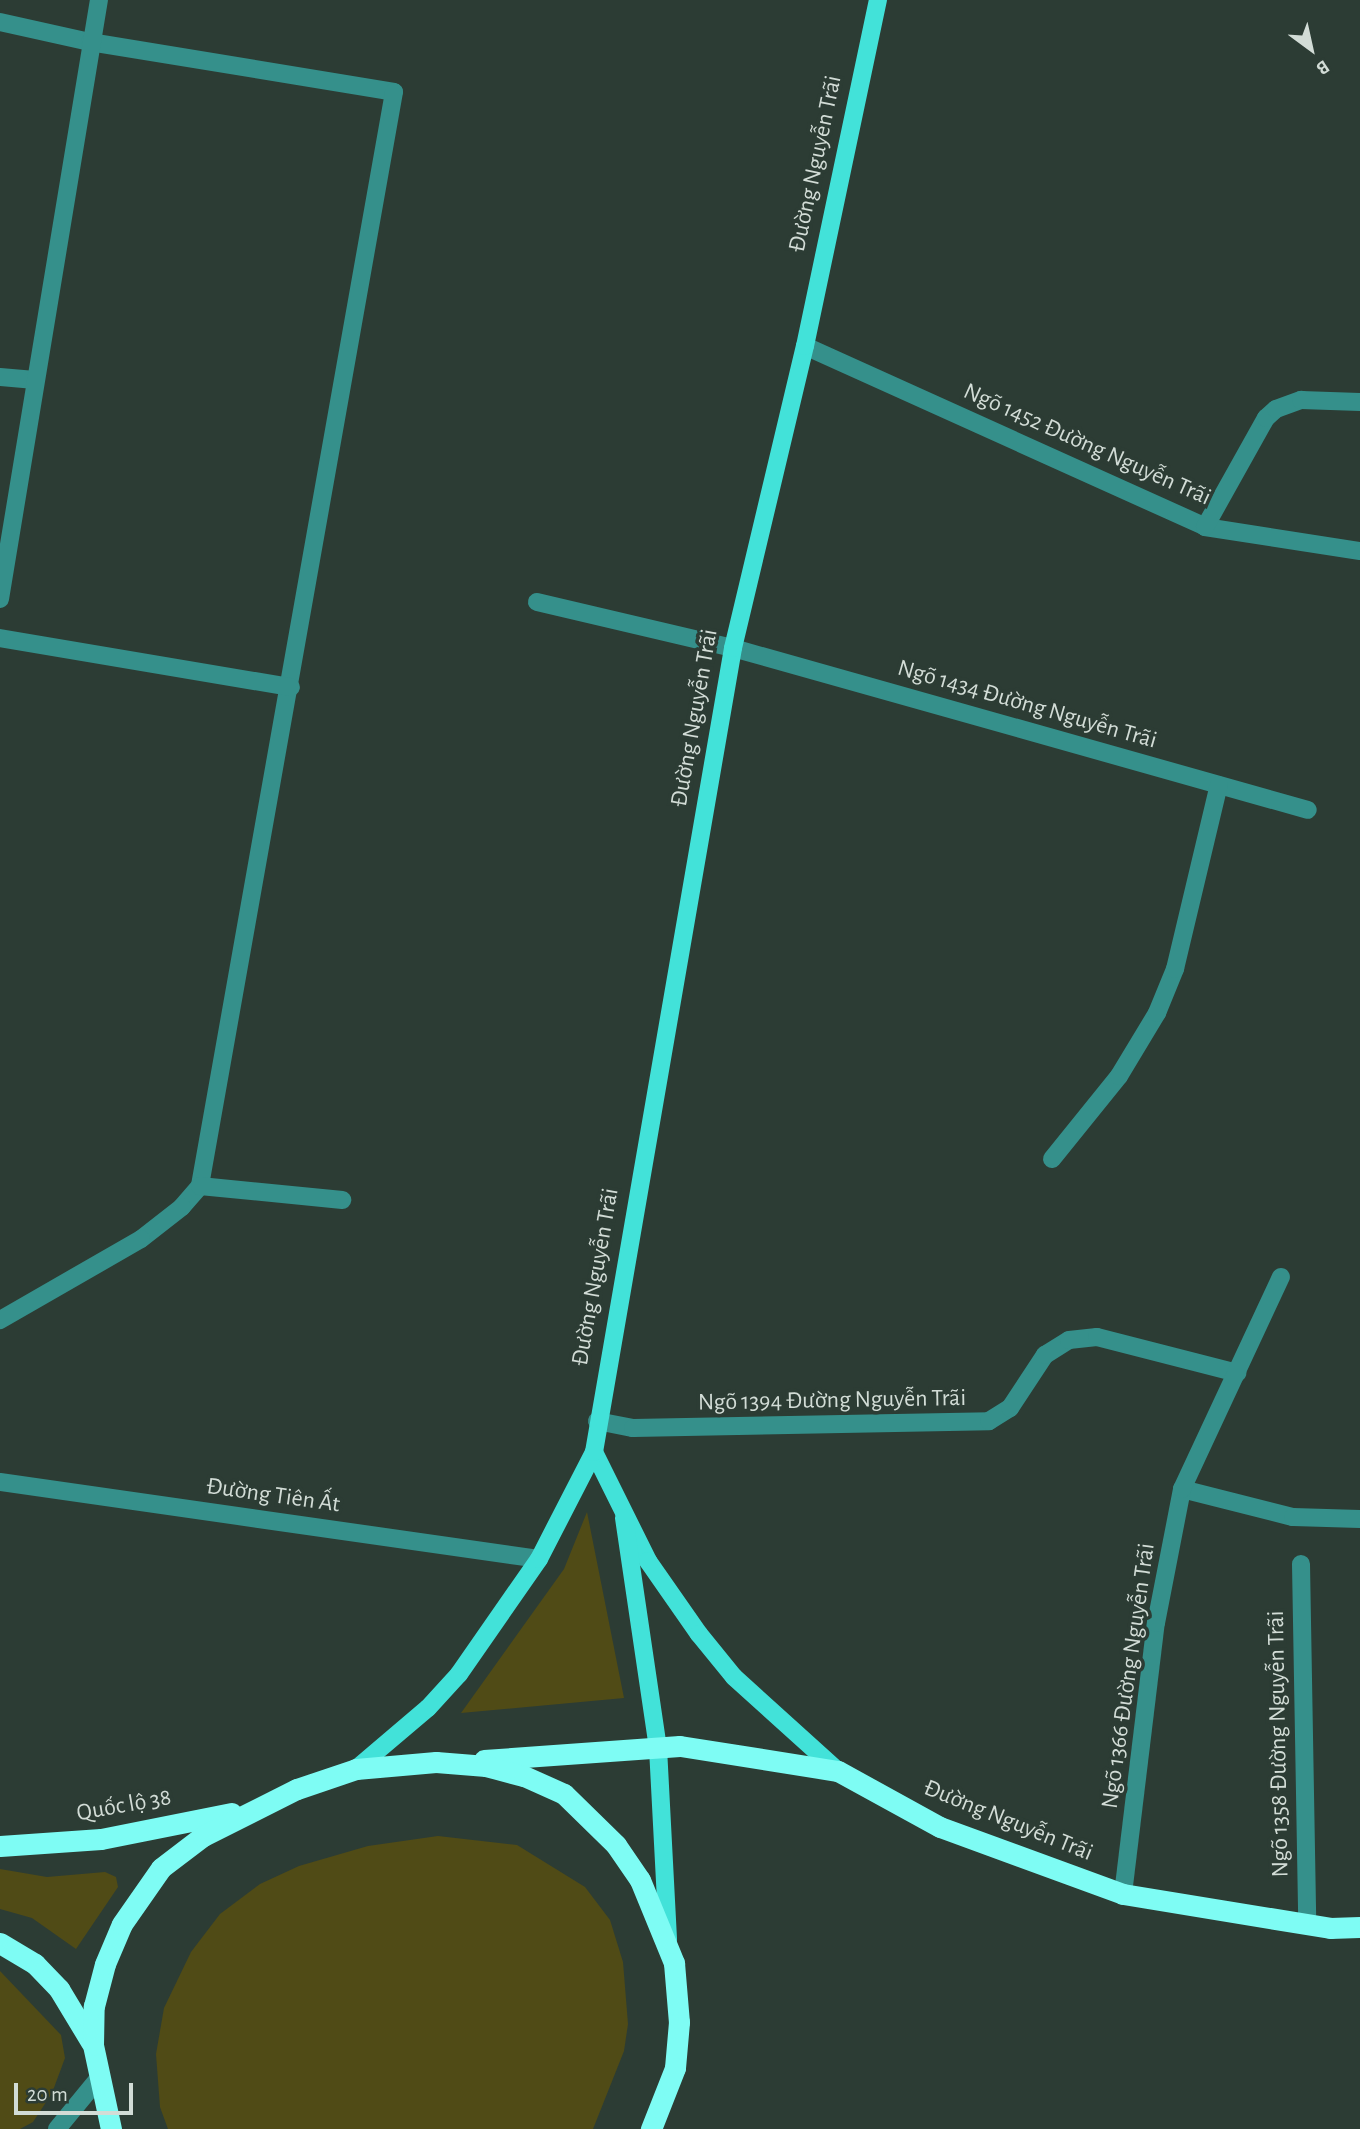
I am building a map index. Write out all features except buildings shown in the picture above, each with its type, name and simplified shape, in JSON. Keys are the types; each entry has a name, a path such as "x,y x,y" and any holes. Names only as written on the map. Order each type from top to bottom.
{"highway":[{"path":"111,2129 98,2079 93,2045 94,2006 104,1964 141,1892 190,1844 257,1808 356,1769 680,1746 838,1772"},
{"path":"450,1763 524,1776 564,1794 582,1808 627,1859 668,1943 676,1981 679,2042 675,2068 651,2129"},
{"name":"Đường Nguyễn Trãi","path":"838,1772 940,1827 1123,1894 1307,1924 1360,1927"},
{"name":"Quốc lộ 38","path":"0,1846 101,1839 257,1808"},
{"path":"0,1943 35,1964 59,1989 93,2045"}],"main road":[{"name":"Đường Nguyễn Trãi","path":"356,1769 428,1708 460,1674 539,1559 594,1452 597,1421 733,648 806,346 878,0"},
{"name":"Đường Nguyễn Trãi","path":"594,1452 624,1518 648,1561 734,1677 838,1772"},
{"path":"624,1518 657,1748 668,1943"}],"street":[{"path":"0,599 99,0"},
{"path":"0,22 90,42 394,92 291,687 200,1186 182,1207 141,1239 0,1320"},
{"name":"Ngõ 1452 Đường Nguyễn Trãi","path":"806,346 1205,527 1360,551"},
{"path":"0,377 35,380"},
{"path":"1205,527 1266,418 1276,408 1301,400 1360,402"},
{"name":"Ngõ 1434 Đường Nguyễn Trãi","path":"537,601 733,648 1308,810"},
{"path":"0,638 291,687"},
{"path":"1052,1158 1119,1076 1157,1013 1175,970 1219,785"},
{"path":"200,1186 342,1200"},
{"name":"Ngõ 1366 Đường Nguyễn Trãi","path":"1123,1894 1156,1623 1182,1489 1281,1277"},
{"name":"Ngõ 1394 Đường Nguyễn Trãi","path":"597,1421 633,1429 989,1421 1010,1408 1045,1355 1069,1340 1097,1337 1237,1373"},
{"name":"Đường Tiên Ất","path":"0,1482 539,1559"},
{"path":"1182,1489 1293,1517 1360,1519"},
{"name":"Ngõ 1358 Đường Nguyễn Trãi","path":"1301,1564 1307,1924"},
{"path":"57,2129 98,2079"}],"shaded area":[{"path":"587,1512 624,1698 461,1713 564,1569"},
{"path":"438,1836 517,1845 585,1887 610,1920 623,1962 628,2024 624,2051 593,2129 168,2129 160,2107 156,2054 164,2008 191,1952 220,1914 260,1884 299,1866 368,1846"},
{"path":"0,1869 47,1877 105,1872 116,1877 118,1887 76,1949 32,1918 0,1909"},
{"path":"0,1971 61,2035 65,2058 52,2093 33,2122 20,2129 0,2129"}]}
